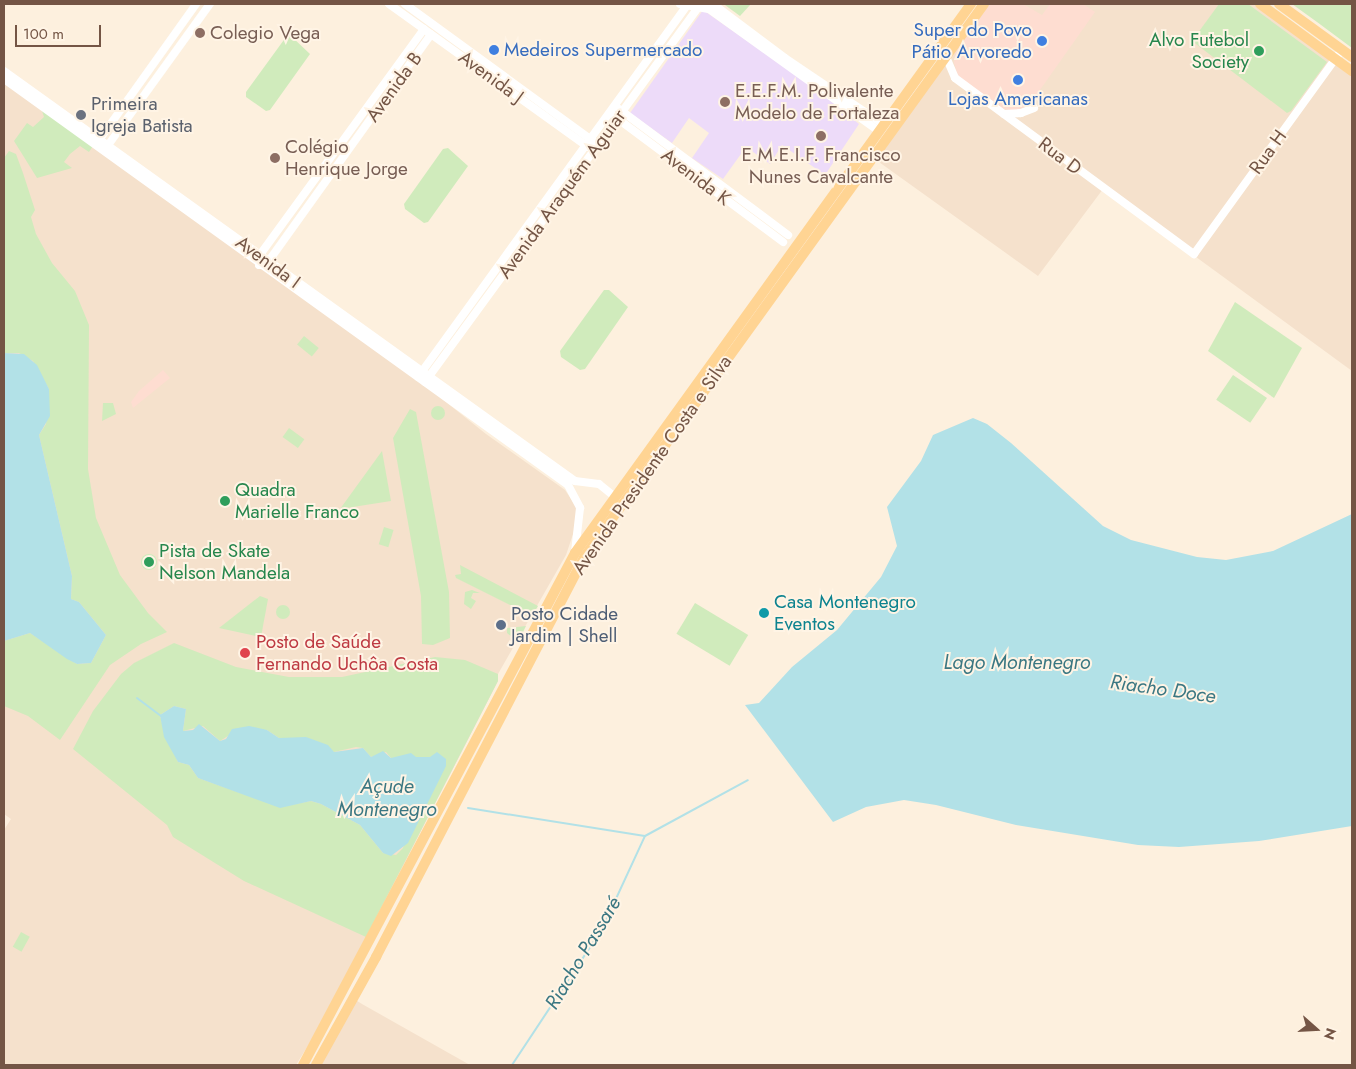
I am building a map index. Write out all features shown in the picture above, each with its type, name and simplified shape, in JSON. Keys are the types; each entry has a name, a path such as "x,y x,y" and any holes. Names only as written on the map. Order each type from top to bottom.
{"main road":[{"name":"Avenida Presidente Costa e Silva","path":"303,1065 315,1060 394,923 574,574 943,51 971,4"},
{"name":"Avenida Presidente Costa e Silva","path":"315,1060 390,903 575,552 613,496 881,128 943,51 984,4"},
{"path":"1260,4 1352,71"},
{"path":"1280,4 1352,57"},
{"path":"695,384 704,391"},
{"path":"390,903 401,909"},
{"path":"383,918 394,923"}],"street":[{"path":"97,143 196,4"},
{"path":"106,148 210,4"},
{"name":"Avenida J","path":"389,4 596,148"},
{"name":"Avenida J","path":"405,4 587,142"},
{"path":"713,4 783,60"},
{"path":"684,5 700,5 881,128"},
{"name":"Avenida Araquém Aguiar","path":"422,378 684,5"},
{"name":"Avenida Araquém Aguiar","path":"422,378 596,148 700,5"},
{"name":"Avenida B","path":"259,256 424,29"},
{"name":"Avenida B","path":"268,262 432,34"},
{"name":"Rua H","path":"1194,254 1342,49"},
{"name":"Rua D","path":"943,51 955,78 1194,254"},
{"name":"Avenida I","path":"4,71 97,143"},
{"name":"Avenida I","path":"4,79 268,262 422,378"},
{"path":"1002,114 1015,114 1034,108"},
{"name":"Avenida K","path":"611,109 786,238"},
{"name":"Avenida I","path":"106,148 260,265 532,455 574,482 599,484 623,502"},
{"path":"259,256 260,265 268,262"},
{"name":"Avenida I","path":"532,455 568,485 578,502 580,525 575,552"}],"shaded area":[{"path":"984,4 1260,4 1352,71 1352,371 1103,189 1038,276 872,157"},
{"path":"990,4 1023,4 1042,15 1050,4 1083,4 1095,12 1030,104 1016,111 1004,109 958,76 954,63 955,53"},
{"name":"E.E.F.M. Polivalente Modelo de Fortaleza","path":"703,10 820,92 859,124 825,175 782,145 770,164 746,147 723,179 692,158 709,133 689,118 672,143 630,113"},
{"path":"4,83 411,374 486,434 565,490 577,508 575,528 566,555 498,674 498,681 325,1018 296,1065 4,1065 4,830 11,819 4,814"},
{"path":"163,370 170,378 133,408 131,402 139,391"},
{"path":"354,999 362,1004 470,1065 314,1065"}],"green space":[{"path":"725,4 751,4 740,16 725,5"},
{"name":"Alvo Futebol Society","path":"1219,4 1248,4 1327,62 1291,111 1287,113 1192,41"},
{"path":"1292,4 1352,4 1352,48 1317,22"},
{"path":"291,36 310,54 270,110 266,111 246,97 246,92 286,37"},
{"path":"41,108 93,146 89,152 80,146 70,154 64,162 72,168 37,178 14,141 27,123 33,127 44,117"},
{"path":"448,148 468,166 428,222 424,223 405,209 404,204 443,149"},
{"path":"9,151 16,154 23,173 35,210 31,217 36,234 52,263 75,291 89,325 88,469 96,518 120,575 148,613 167,632 141,644 110,665 60,740 28,716 4,706 4,641 30,633 77,664 91,663 106,635 79,602 71,599 72,576 39,435 46,424 49,389 33,361 19,353 4,353 4,158"},
{"path":"604,290 609,290 628,307 585,369 580,370 561,357 560,351"},
{"path":"1235,302 1302,348 1274,398 1208,351"},
{"path":"304,336 319,348 312,357 297,345"},
{"path":"1233,375 1267,398 1250,423 1216,400"},
{"path":"103,403 113,403 116,414 102,421"},
{"path":"435,406 441,406 445,413 441,420 435,420 431,416 431,410"},
{"path":"410,409 416,412 449,592 450,638 433,645 422,644 421,596 393,438"},
{"path":"289,428 304,439 298,448 283,437"},
{"path":"382,451 391,501 340,509"},
{"name":"Quadra Marielle Franco","path":"222,494 228,494 232,501 228,508 222,508 218,504 218,498"},
{"path":"384,527 394,530 388,547 379,544"},
{"name":"Pista de Skate Nelson Mandela","path":"149,554 155,556 157,562 155,568 149,570 143,568 141,562 143,556"},
{"path":"460,565 538,606 532,616 514,613 516,608 456,578 455,575 461,574"},
{"path":"472,590 480,593 473,593 471,598 476,601 471,609 464,604 465,592"},
{"path":"260,596 268,599 261,637 219,628"},
{"path":"695,603 748,635 730,666 676,634"},
{"path":"280,605 286,605 290,612 286,619 280,619 276,615 276,609"},
{"path":"526,626 518,642 507,633 507,628"},
{"path":"174,643 236,667 289,677 342,677 435,657 465,660 498,674 498,681 366,937 244,881 173,837 167,825 73,749 93,711 121,674 134,663","holes":["174,706 186,709 183,731 203,726 220,741 231,734 267,730 279,738 310,741 334,752 356,747 363,748 371,757 386,752 391,758 431,757 403,848 396,855 383,853 360,825 321,804 311,801 280,807 198,778 189,765 178,762 164,731 160,715"]},
{"path":"21,932 30,937 22,952 13,947"}],"water":[{"path":"4,353 24,354 37,365 49,389 50,416 39,435 72,576 71,599 79,602 106,635 91,663 77,664 30,633 4,641"},
{"name":"Lago Montenegro","path":"973,418 987,424 1011,443 1103,526 1131,540 1197,557 1226,560 1273,551 1352,514 1352,826 1259,841 1179,847 1138,845 1016,825 936,805 904,800 866,807 833,822 745,705 759,703 792,667 837,630 881,577 897,546 887,507 921,461 933,435"},
{"name":"Açude Montenegro","path":"174,706 186,709 183,731 193,730 199,724 220,741 226,739 232,729 249,726 267,730 279,738 306,737 328,745 334,752 363,748 371,757 383,751 391,758 411,753 416,757 430,757 437,752 446,759 446,766 408,843 391,856 383,853 360,825 321,804 311,801 280,808 198,778 189,765 178,762 164,737 160,715"}],"waterway":[{"path":"137,698 161,716"},
{"name":"Riacho Doce","path":"645,836 748,780"},
{"path":"468,808 645,836"},
{"name":"Riacho Passaré","path":"512,1065 602,929 645,836"}],"place":[{"name":"Colegio Vega","path":"200,33"},
{"name":"Super do Povo Pátio Arvoredo","path":"1042,41"},
{"name":"Medeiros Supermercado","path":"494,50"},
{"name":"Alvo Futebol Society","path":"1259,51"},
{"name":"Lojas Americanas","path":"1018,80"},
{"name":"E.E.F.M. Polivalente Modelo de Fortaleza","path":"725,102"},
{"name":"Primeira Igreja Batista","path":"81,115"},
{"name":"E.M.E.I.F. Francisco Nunes Cavalcante","path":"821,136"},
{"name":"Colégio Henrique Jorge","path":"275,158"},
{"name":"Quadra Marielle Franco","path":"225,501"},
{"name":"Pista de Skate Nelson Mandela","path":"149,562"},
{"name":"Casa Montenegro Eventos","path":"764,613"},
{"name":"Posto Cidade Jardim | Shell","path":"501,625"},
{"name":"Posto de Saúde Fernando Uchôa Costa","path":"245,653"}]}
